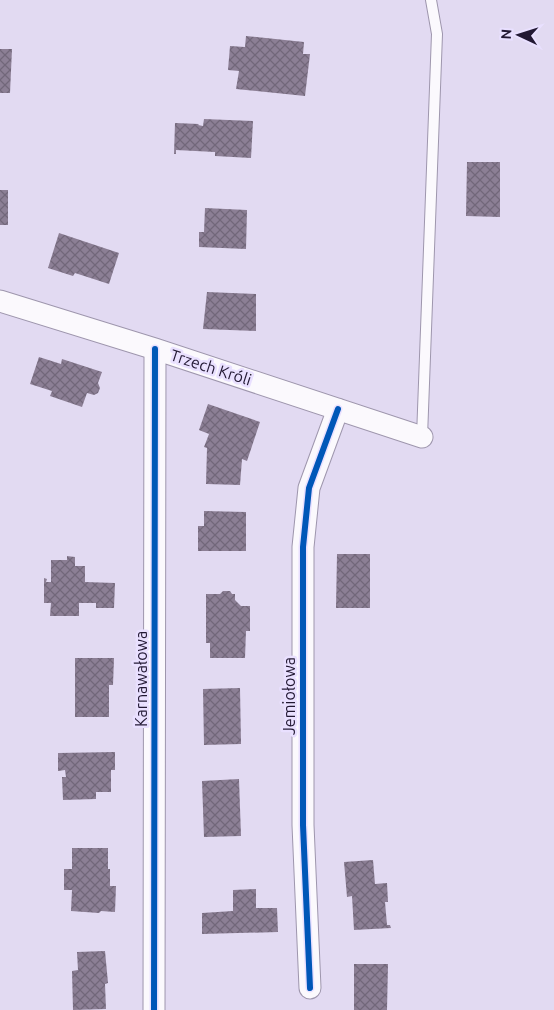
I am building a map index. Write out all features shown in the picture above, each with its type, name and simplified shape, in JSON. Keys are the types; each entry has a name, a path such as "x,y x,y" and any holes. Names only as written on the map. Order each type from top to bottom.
{"street":[{"name":"Trzech Króli","path":"0,302 155,349 422,437"},
{"name":"Karnawałowa","path":"154,1010 155,349"},
{"name":"Jemiołowa","path":"310,988 303,825 303,547 309,488 338,409"}],"lane":[{"path":"422,437 437,34 431,0"}],"building":[{"path":"246,36 304,42 303,54 310,54 305,96 236,89 239,71 228,70 230,46 245,47"},
{"path":"0,49 12,49 10,93 0,93"},
{"path":"204,119 253,121 251,158 215,156 215,152 176,150 176,154 174,154 175,123 199,124 203,126"},
{"path":"467,162 500,162 500,217 466,216"},
{"path":"0,190 8,190 8,225 0,225"},
{"path":"205,208 247,210 246,249 199,247 199,232 204,232"},
{"path":"59,233 119,253 109,284 75,273 73,276 48,268"},
{"path":"207,292 256,294 256,331 203,329"},
{"path":"39,357 61,364 62,359 102,372 98,383 100,388 98,393 94,395 87,393 82,407 50,396 52,391 30,384"},
{"path":"208,404 260,422 247,461 242,459 240,485 206,484 207,448 204,447 209,434 199,430"},
{"path":"204,511 246,512 246,551 198,551 198,526 204,526"},
{"path":"337,554 370,554 370,608 336,608"},
{"path":"67,556 75,557 75,566 85,566 85,582 115,583 114,608 96,608 96,603 79,603 79,616 50,616 51,603 44,603 44,578 47,579 46,582 51,582 51,560 67,560"},
{"path":"223,591 230,591 232,594 235,594 235,600 241,606 250,606 250,631 246,631 245,658 210,658 210,643 206,643 206,594 220,594"},
{"path":"75,658 114,658 113,685 109,685 109,717 75,717"},
{"path":"240,688 241,744 204,745 203,689"},
{"path":"115,752 115,770 111,770 111,792 96,792 96,799 63,800 62,777 66,777 65,770 58,771 58,753"},
{"path":"239,779 241,836 204,837 202,781"},
{"path":"72,848 108,848 110,886 116,886 115,912 71,911 72,890 64,890 64,869 72,869"},
{"path":"373,860 375,884 387,883 388,902 385,902 387,925 390,925 391,928 354,930 352,896 347,897 344,862"},
{"path":"256,889 256,908 277,908 278,932 202,934 202,913 233,911 233,890"},
{"path":"105,951 108,983 105,984 106,1009 73,1010 72,971 78,970 77,952"},
{"path":"354,964 388,964 387,1010 354,1010"}],"cycle path":[{"path":"154,1010 155,349"},
{"path":"310,988 303,825 303,547 309,488 338,409"}]}
